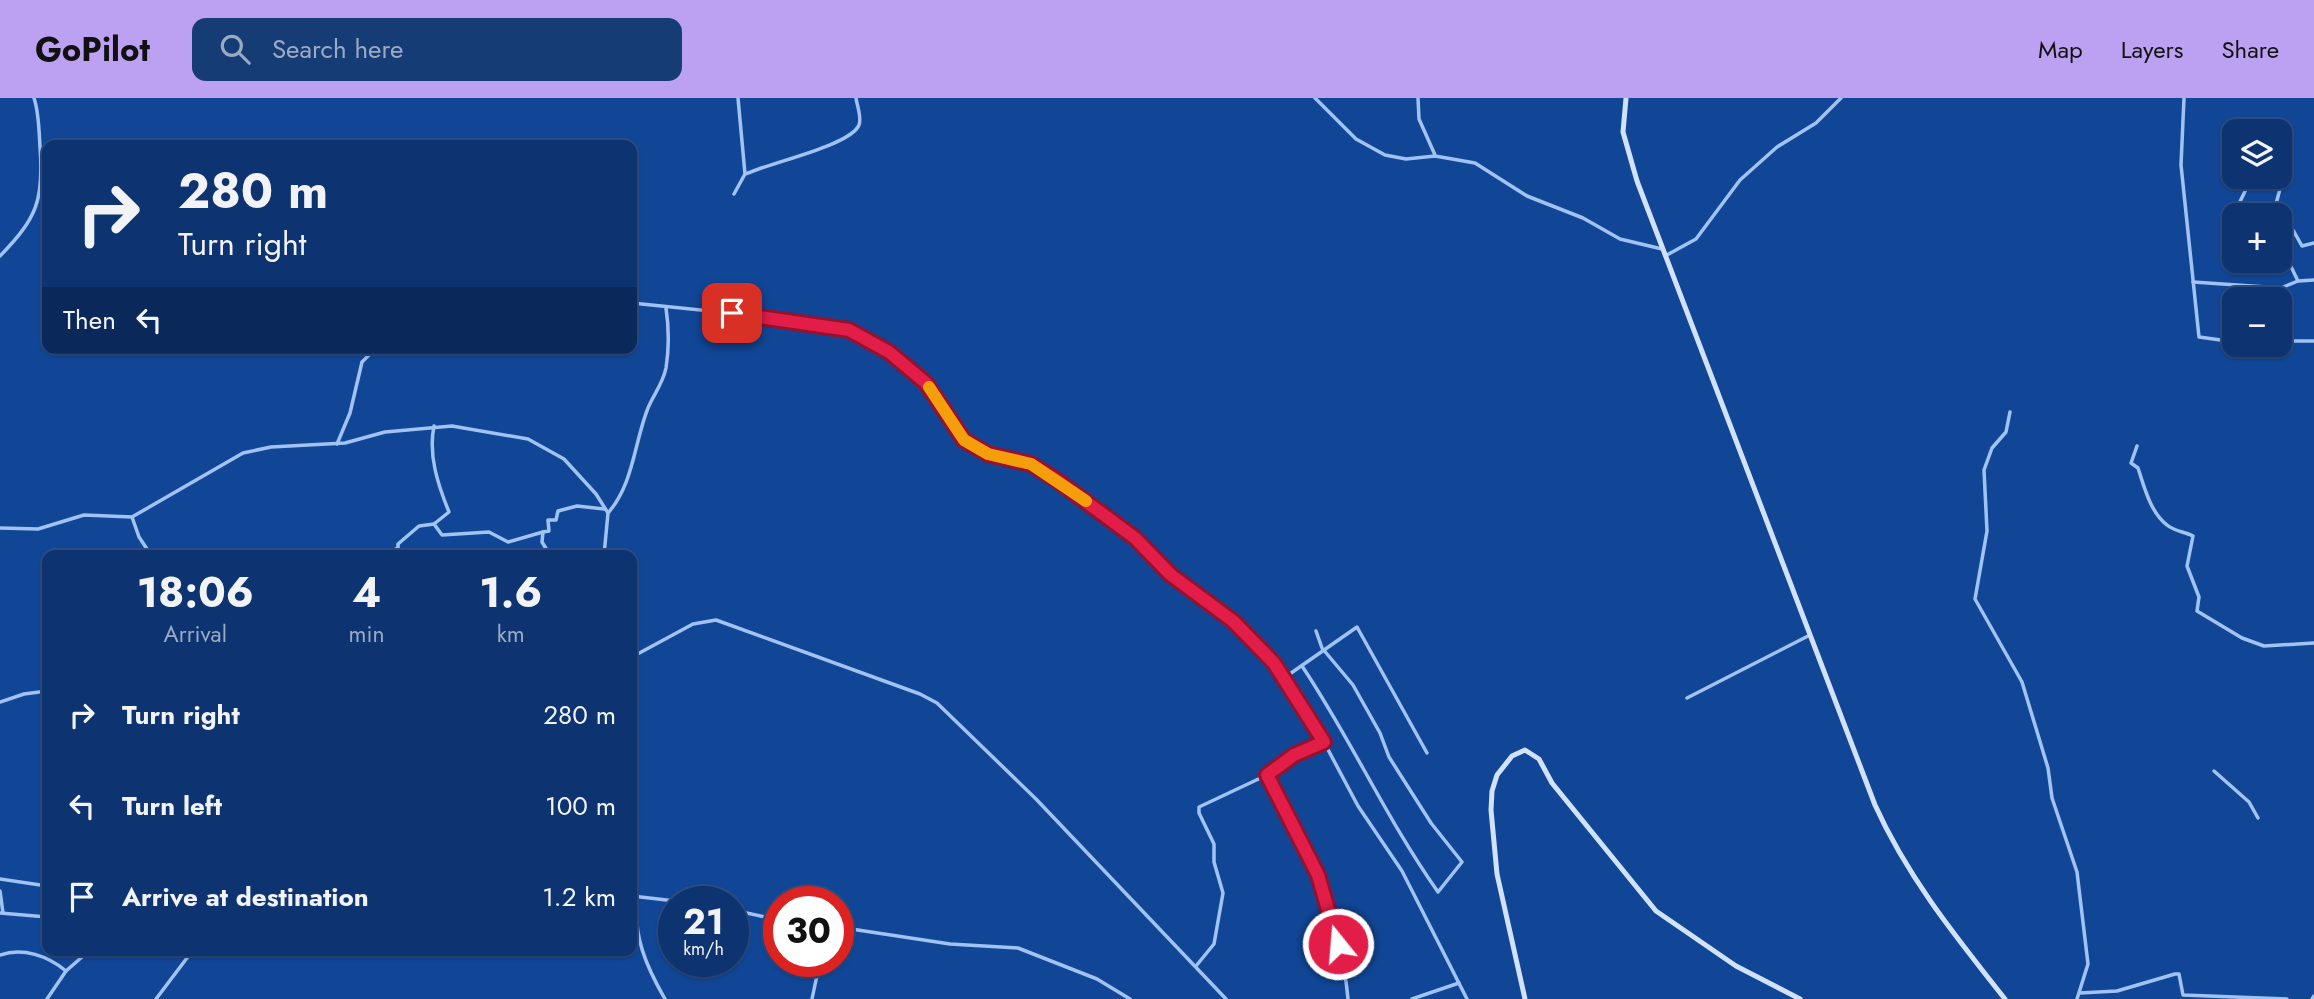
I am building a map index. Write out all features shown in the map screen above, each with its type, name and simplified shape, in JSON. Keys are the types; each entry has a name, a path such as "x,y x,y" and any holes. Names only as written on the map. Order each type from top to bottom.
{"main road":[{"path":"1626,98 1623,115 1625,146 1875,805 1895,845 1951,932 2005,999"},
{"path":"1525,999 1497,874 1491,810 1492,791 1497,775 1512,756 1525,750 1539,759 1552,783 1656,911 1736,966 1800,999"}],"street":[{"path":"0,256 26,227 39,201 42,177 34,98"},
{"path":"734,194 746,174 738,98"},
{"path":"746,174 838,142 859,124 856,98"},
{"path":"1315,98 1346,131 1378,152 1401,159 1435,156 1475,163 1527,196 1583,218 1620,239 1662,248"},
{"path":"1418,98 1419,119 1435,156"},
{"path":"1665,256 1696,239 1740,180 1777,147 1816,123 1841,98"},
{"path":"2184,98 2181,165 2199,337 2222,340"},
{"path":"2276,203 2280,189"},
{"path":"2292,230 2302,246 2314,243"},
{"path":"2292,269 2298,281"},
{"path":"2193,282 2281,288 2298,281 2314,281"},
{"path":"637,303 807,321 849,330 874,342 906,364 926,383 964,440 988,454 1031,464 1135,538 1177,580 1233,621 1267,653 1324,742 1358,806 1409,883 1467,999"},
{"path":"604,550 608,513 631,473 636,444 649,406 664,378 668,351 666,307"},
{"path":"2292,341 2314,341"},
{"path":"337,444 350,413 362,362 370,354"},
{"path":"2010,412 2006,432 1992,448 1984,470 1987,531 1975,598 2022,682 2043,747 2052,798 2077,871 2088,964 2077,999"},
{"path":"0,528 37,529 84,515 132,516 243,453 286,446 337,444 384,432 434,426 473,428 528,439 565,460 596,494 608,513"},
{"path":"393,550 421,524 433,524 449,512 439,486 432,453 434,426"},
{"path":"2137,446 2131,463 2138,468 2144,488 2160,516 2167,525 2194,537 2187,566 2199,596 2198,612 2264,646 2314,643"},
{"path":"433,524 442,535 489,532 508,542 549,531 548,520 556,520 558,511 577,506 604,509"},
{"path":"132,516 139,537 148,550"},
{"path":"543,532 542,542 547,550"},
{"path":"637,654 693,624 716,620 920,694 937,704 974,737 1226,999"},
{"path":"1284,678 1322,648 1357,627 1427,752"},
{"path":"1302,666 1338,723 1387,813 1438,892 1462,862 1431,823 1389,757 1380,733 1353,685 1322,648 1316,631"},
{"path":"1687,698 1812,634"},
{"path":"0,702 15,696 42,692"},
{"path":"1196,965 1214,944 1223,893 1214,862 1214,844 1199,807 1267,775 1294,755 1324,742"},
{"path":"2214,771 2249,802 2258,818"},
{"path":"1267,775 1321,884 1344,964 1348,999"},
{"path":"0,879 42,885"},
{"path":"0,891 2,913 42,916"},
{"path":"637,897 658,899"},
{"path":"854,929 950,944 1018,948 1097,979 1130,999"},
{"path":"637,930 643,958 665,999"},
{"path":"0,955 28,953 56,963 66,971"},
{"path":"47,999 66,971 83,956"},
{"path":"156,999 188,956"},
{"path":"2080,993 2117,991 2179,974 2183,995 2287,999"},
{"path":"812,999 817,977"},
{"path":"1412,999 1459,983"}],"slow traffic":[{"path":"929,387 953,426 964,440 975,448 988,454 1019,459 1031,464 1086,501"}],"route":[{"path":"732,313 807,321 849,330 874,342 926,383 964,440 988,454 1019,459 1031,464 1083,498 1135,538 1171,575 1220,610 1267,653 1308,712 1324,742 1294,755 1267,775 1318,875 1338,944"}]}
